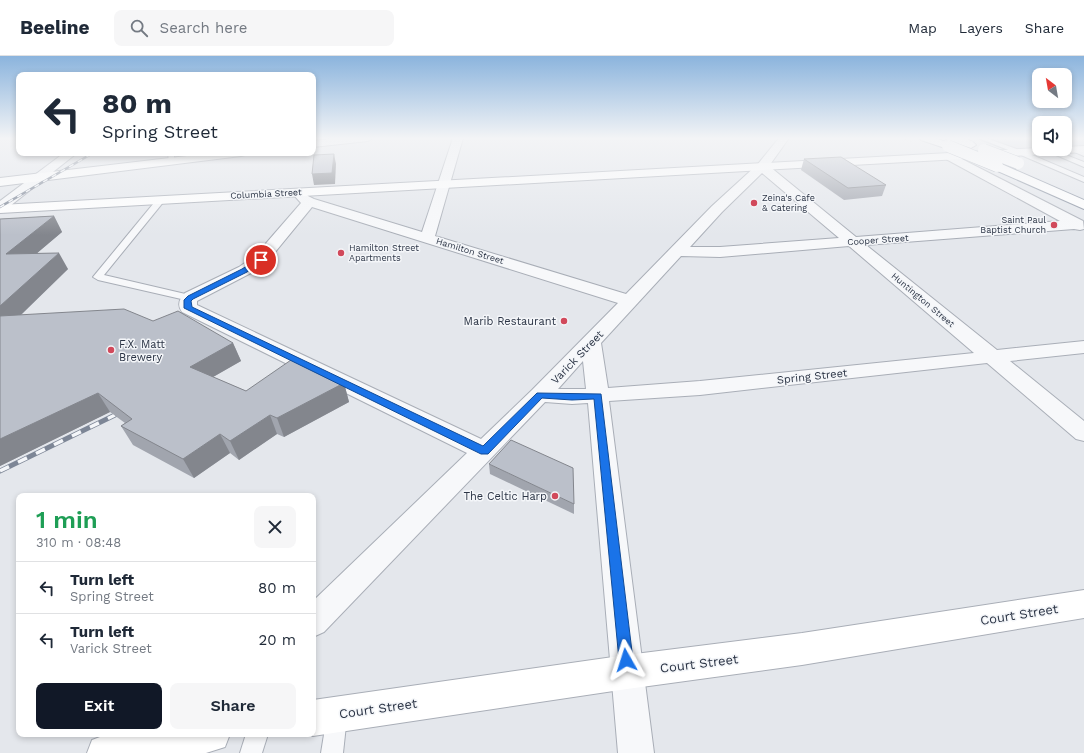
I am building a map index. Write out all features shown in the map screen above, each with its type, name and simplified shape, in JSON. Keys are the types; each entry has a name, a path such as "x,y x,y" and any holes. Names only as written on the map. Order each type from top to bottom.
{"main road":[{"path":"0,182 83,171"},
{"name":"Columbia Street","path":"0,208 161,200 304,197 444,185 700,171"},
{"path":"1007,171 1084,206"},
{"path":"1046,171 1084,192"},
{"path":"1064,196 1084,210"},
{"name":"Court Street","path":"325,716 627,672 802,649 1084,604"},
{"path":"105,753 195,737"}],"street":[{"path":"0,208 48,171"},
{"path":"427,238 448,171"},
{"name":"Varick Street","path":"316,619 485,451 717,209 758,171"},
{"name":"Huntington Street","path":"766,171 1084,433"},
{"path":"989,171 1081,227"},
{"path":"304,197 261,260 245,270 190,298 188,300 188,308 485,451"},
{"name":"Hamilton Street","path":"304,197 427,238 630,301"},
{"name":"Cooper Street","path":"678,251 720,252 1081,227"},
{"path":"591,342 636,753"},
{"name":"Spring Street","path":"540,395 572,397 598,396 700,388 1084,347"}],"lane":[{"path":"1059,171 1084,180"},
{"path":"161,200 98,277 190,298"},
{"path":"325,716 332,753"},
{"path":"252,753 256,737"}],"building":[{"path":"312,171 332,171 332,173 312,174"},
{"path":"821,171 863,171 886,185 848,188"},
{"path":"54,216 6,254 59,253 0,306 0,219"},
{"name":"F.X. Matt Brewery","path":"124,309 153,321 178,311 233,343 190,367 246,391 291,360 344,383 277,418 270,415 230,441 220,434 183,459 121,426 132,419 98,393 0,439 0,316"},
{"name":"The Celtic Harp","path":"511,440 573,468 574,504 489,464"}],"railway":[{"path":"0,207 63,171"},
{"path":"0,471 115,415"}],"place":[{"name":"Zeina's Cafe & Catering","path":"754,203"},
{"name":"Saint Paul Baptist Church","path":"1054,225"},
{"name":"Hamilton Street Apartments","path":"341,253"},
{"name":"Marib Restaurant","path":"564,321"},
{"name":"F.X. Matt Brewery","path":"111,350"},
{"name":"The Celtic Harp","path":"555,496"}],"route":[{"path":"261,260 245,270 191,297 188,300 188,308 485,451 540,395 572,397 598,396 626,660"}]}
